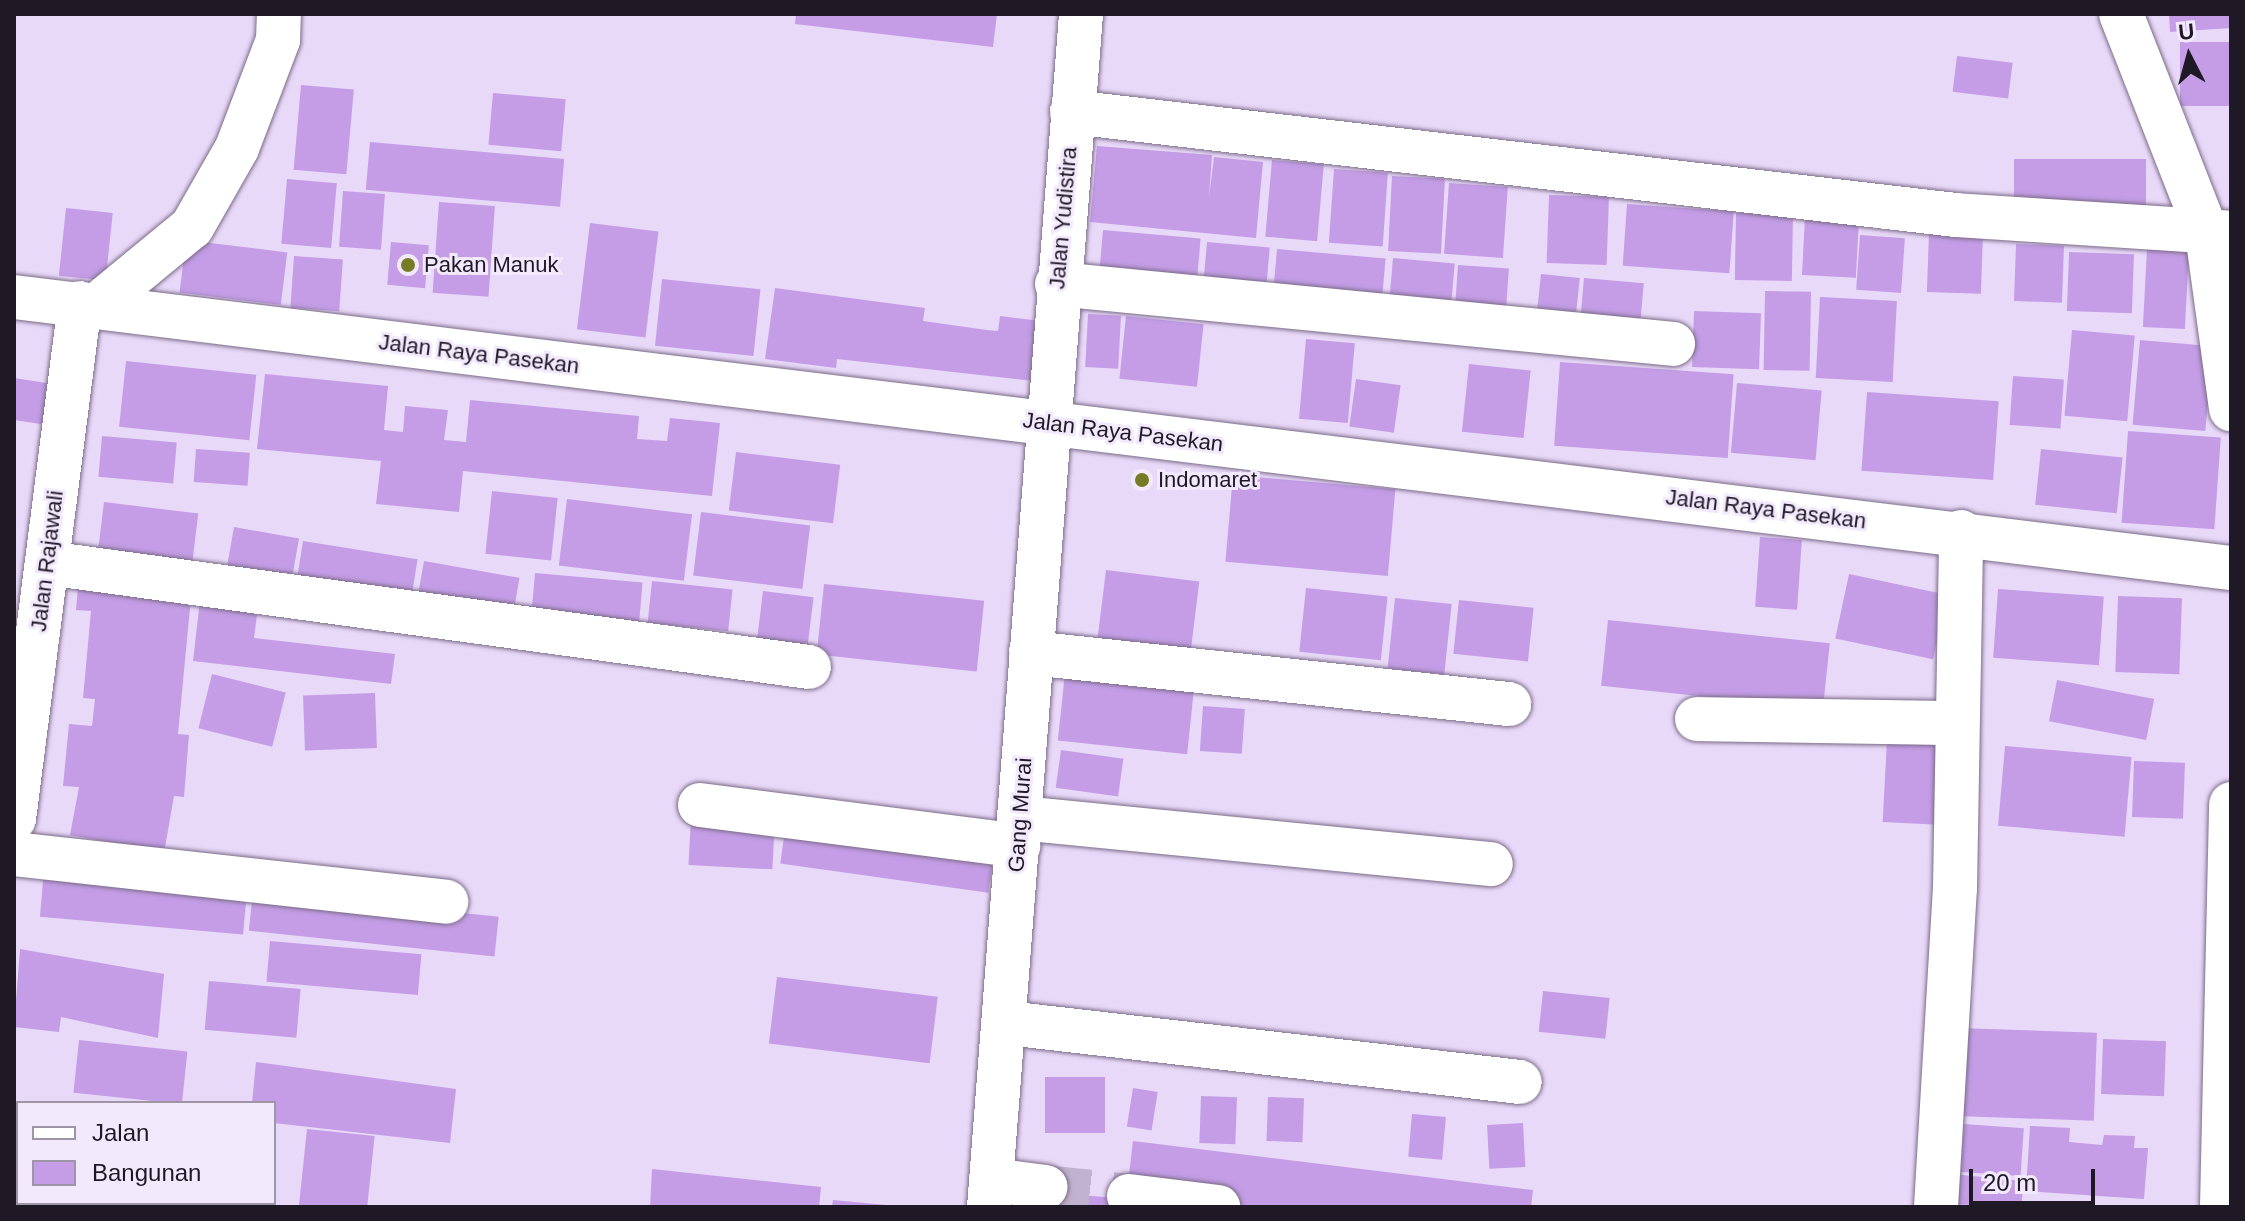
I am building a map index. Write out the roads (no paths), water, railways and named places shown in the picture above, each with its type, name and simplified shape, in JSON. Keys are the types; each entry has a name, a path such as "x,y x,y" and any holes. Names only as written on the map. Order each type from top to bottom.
{"street":[{"path":"88,304 192,227 237,148 278,40 279,14"},
{"name":"Jalan Yudistira","path":"1046,423 1081,14"},
{"path":"2121,14 2219,233 2231,409"},
{"path":"1072,112 1956,215 2219,233"},
{"path":"1057,284 1673,344"},
{"name":"Jalan Raya Pasekan","path":"14,297 1961,532 2231,568"},
{"name":"Jalan Rajawali","path":"14,819 47,563 88,304"},
{"name":"Gang Murai","path":"990,1194 1007,1023 1046,423"},
{"path":"1936,1207 1955,888 1961,532"},
{"path":"47,563 809,667"},
{"path":"1031,653 1509,704"},
{"path":"1697,719 1957,723"},
{"path":"2222,1207 2228,1054 2231,804"},
{"path":"700,805 1019,832 1491,864"},
{"path":"14,854 446,902"},
{"path":"1007,1023 1520,1082"},
{"path":"990,1194 1046,1187"},
{"path":"1129,1196 1218,1207"}],"tunnel":[{"path":"1046,1187 1129,1196"}],"place":[{"name":"Pakan Manuk","path":"408,265"},
{"name":"Indomaret","path":"1142,480"}]}
